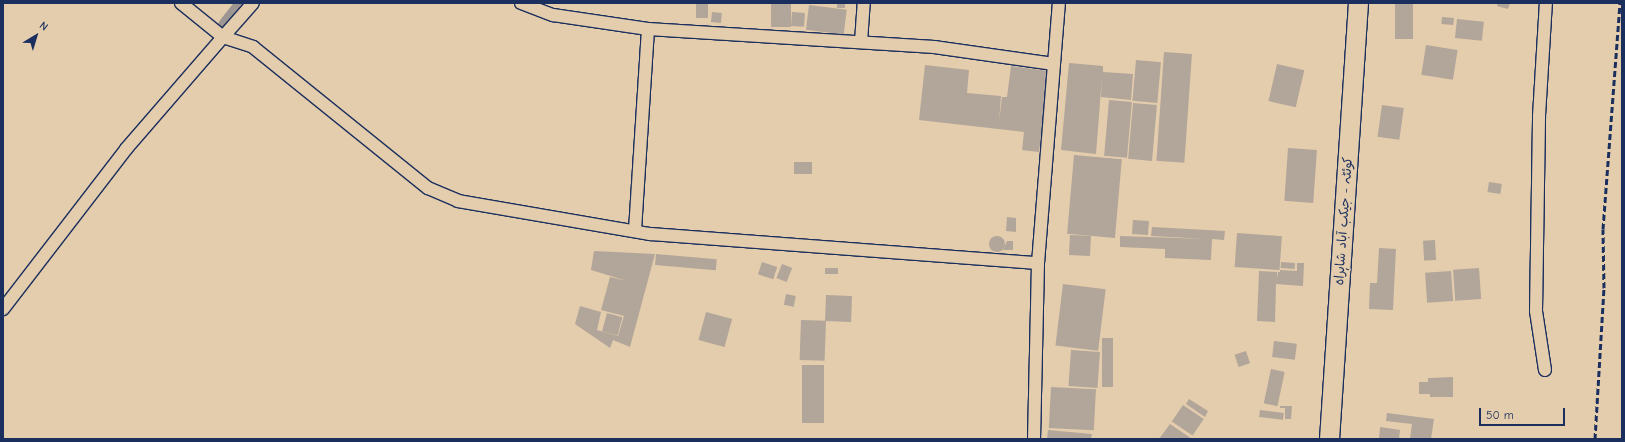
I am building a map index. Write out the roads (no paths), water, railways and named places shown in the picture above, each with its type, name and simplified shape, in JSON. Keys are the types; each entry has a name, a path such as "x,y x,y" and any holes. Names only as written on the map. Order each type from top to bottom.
{"highway":[{"name":"کوئٹہ - جیکب آباد شاہراہ","path":"1329,439 1358,3"}],"street":[{"path":"181,3 223,38 253,47 428,188 458,201 635,231 1038,263"},
{"path":"3,310 126,150 253,3"},
{"path":"521,3 553,15 648,29 934,46 1054,64"},
{"path":"861,42 864,3"},
{"path":"1034,439 1038,263 1059,3"},
{"path":"1545,370 1536,311 1539,116 1546,3"},
{"path":"635,231 648,29"}],"waterway":[{"path":"224,25 241,3"}],"railway":[{"path":"1595,439 1604,288 1603,229 1620,3"}]}
